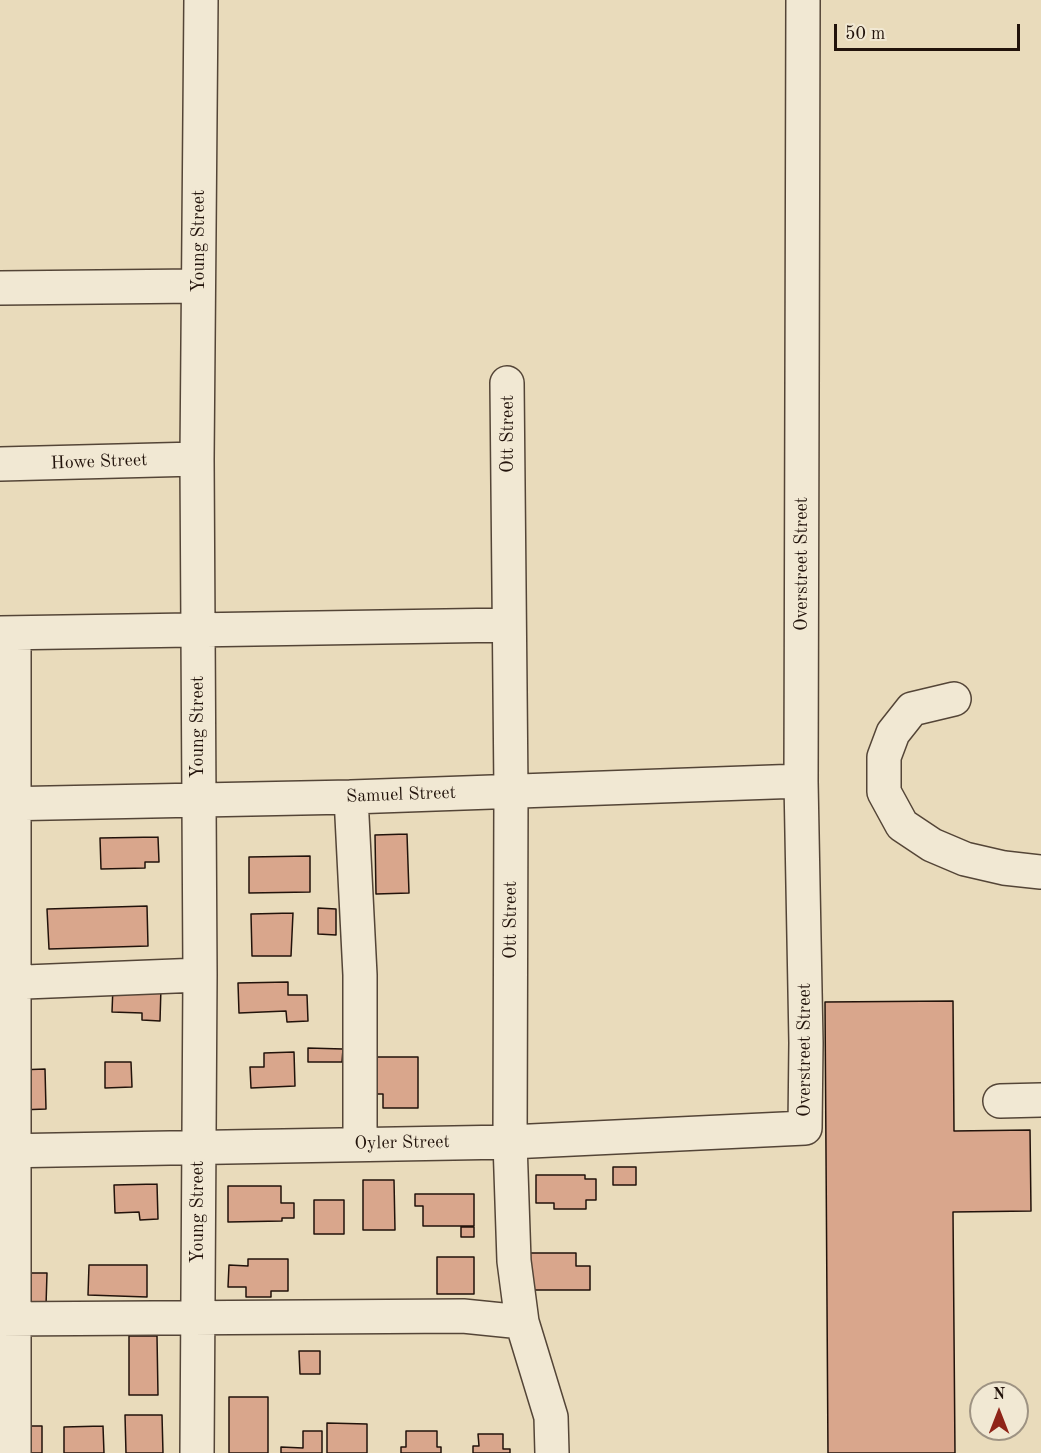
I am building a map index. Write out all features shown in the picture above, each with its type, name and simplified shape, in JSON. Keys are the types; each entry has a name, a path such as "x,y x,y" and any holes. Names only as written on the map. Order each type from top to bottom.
{"street":[{"name":"Young Street","path":"197,1453 200,975 197,459 201,0"},
{"name":"Overstreet Street","path":"803,0 801,781 806,1042 805,1128"},
{"path":"0,288 198,286"},
{"name":"Ott Street","path":"507,382 511,792 510,1142 514,1261 522,1322 551,1417 552,1453"},
{"name":"Howe Street","path":"0,464 197,459"},
{"path":"14,1453 7,1318 7,633 508,625"},
{"path":"954,699 912,710 893,733 884,757 884,792 903,825 932,845 965,859 1004,868 1041,872"},
{"name":"Samuel Street","path":"7,804 351,797 801,781"},
{"path":"351,797 360,975 360,1144"},
{"path":"7,982 200,975"},
{"path":"1000,1101 1041,1100"},
{"name":"Oyler Street","path":"7,1151 510,1142 805,1128"},
{"path":"7,1318 463,1316 522,1322"}],"building":[{"path":"407,834 409,893 376,894 375,835"},
{"path":"158,837 159,862 145,862 145,868 101,869 100,838"},
{"path":"310,856 310,892 249,893 249,857"},
{"path":"147,906 148,946 49,949 47,909"},
{"path":"318,908 336,909 336,935 318,934"},
{"path":"293,913 291,956 252,956 251,914"},
{"path":"288,982 288,995 307,995 308,1021 287,1022 286,1011 239,1013 238,983"},
{"path":"113,986 161,987 160,1021 142,1020 142,1013 112,1012"},
{"path":"953,1001 954,1131 1030,1130 1031,1211 953,1212 955,1453 828,1453 825,1002"},
{"path":"308,1048 343,1049 342,1062 308,1062"},
{"path":"294,1052 295,1086 251,1088 250,1067 264,1067 264,1053"},
{"path":"366,1057 418,1057 418,1108 383,1108 383,1094 366,1094"},
{"path":"105,1062 131,1062 132,1087 105,1088"},
{"path":"45,1069 46,1109 19,1110 18,1070"},
{"path":"613,1167 636,1167 636,1185 613,1185"},
{"path":"536,1175 585,1175 585,1179 596,1179 596,1200 586,1200 586,1209 554,1209 554,1203 536,1203"},
{"path":"363,1180 394,1180 395,1230 363,1230"},
{"path":"157,1184 158,1219 140,1220 139,1212 115,1213 114,1185"},
{"path":"228,1186 281,1186 281,1203 294,1203 294,1218 282,1218 282,1221 228,1222"},
{"path":"415,1194 474,1194 474,1226 423,1226 423,1206 415,1206"},
{"path":"314,1200 344,1200 344,1234 314,1234"},
{"path":"461,1227 474,1227 474,1237 461,1237"},
{"path":"530,1253 576,1253 576,1266 590,1266 590,1290 530,1290"},
{"path":"437,1257 474,1257 474,1294 437,1294"},
{"path":"248,1259 288,1259 288,1291 271,1291 271,1297 246,1297 246,1287 228,1287 229,1265 248,1266"},
{"path":"89,1265 147,1265 147,1297 88,1295"},
{"path":"25,1273 47,1273 46,1306 25,1305"},
{"path":"129,1336 157,1336 158,1395 129,1395"},
{"path":"299,1351 320,1351 320,1374 300,1374"},
{"path":"229,1397 268,1397 268,1453 229,1453"},
{"path":"125,1415 162,1415 163,1453 126,1453"},
{"path":"327,1423 367,1424 367,1453 327,1453"},
{"path":"23,1426 42,1426 42,1453 23,1453"},
{"path":"103,1426 104,1453 64,1453 64,1427"},
{"path":"303,1431 322,1431 322,1453 281,1453 281,1447 303,1448"},
{"path":"406,1431 437,1431 437,1447 441,1447 441,1453 401,1453 401,1447 406,1447"},
{"path":"478,1434 503,1434 503,1449 510,1449 510,1453 473,1453 473,1446 479,1446"}]}
